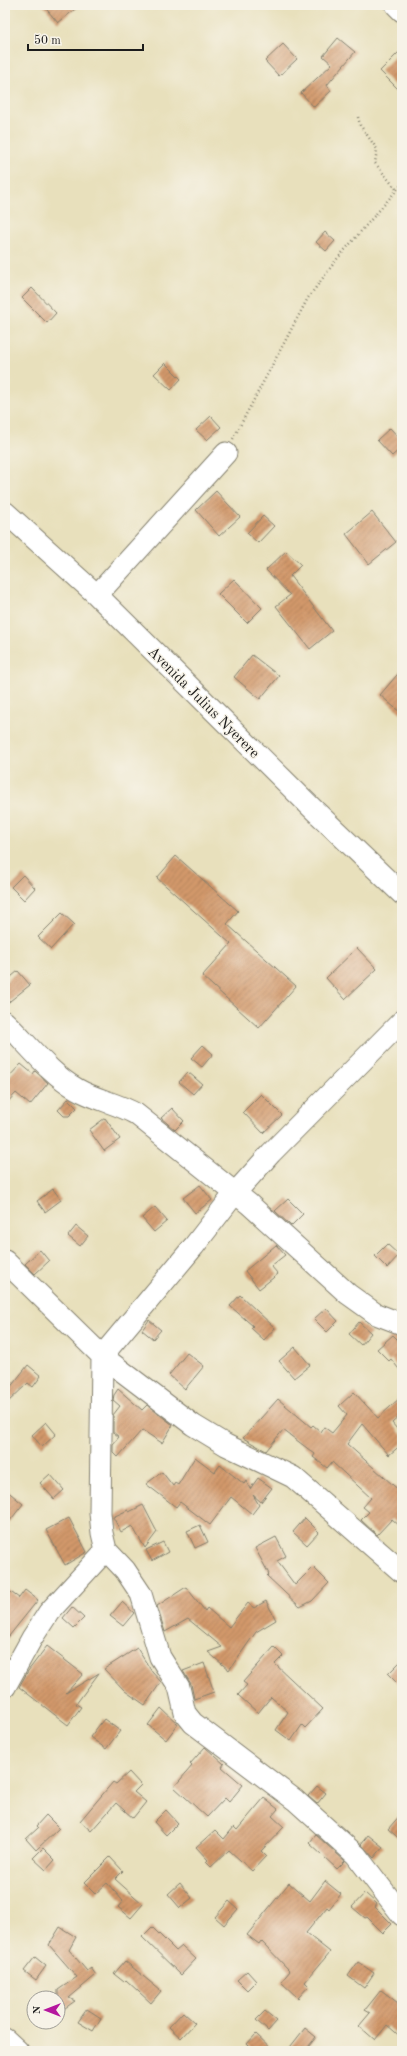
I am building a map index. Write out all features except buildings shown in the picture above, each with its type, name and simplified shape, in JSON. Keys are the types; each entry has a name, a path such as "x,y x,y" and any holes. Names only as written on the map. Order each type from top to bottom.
{"street":[{"path":"396,5 402,11"},
{"path":"96,595 226,453"},
{"name":"Avenida Julius Nyerere","path":"5,512 96,595 311,808 402,894"},
{"path":"402,1021 271,1153 235,1193 194,1246 102,1356 100,1513 102,1533 106,1550 125,1570 141,1594 160,1657 179,1687 185,1713 193,1723 295,1800 356,1855 402,1915"},
{"path":"5,1022 62,1079 89,1095 124,1107 136,1114 235,1193 359,1302 376,1314 402,1324"},
{"path":"5,1261 102,1356 193,1425 226,1445 293,1477 402,1572"},
{"path":"5,1687 32,1638 50,1612 106,1550"},
{"path":"5,2039 18,2051"}],"path":[{"path":"358,117 360,125 377,149 375,163 396,189"},
{"path":"226,453 308,298 337,259 396,189 402,184"}]}
